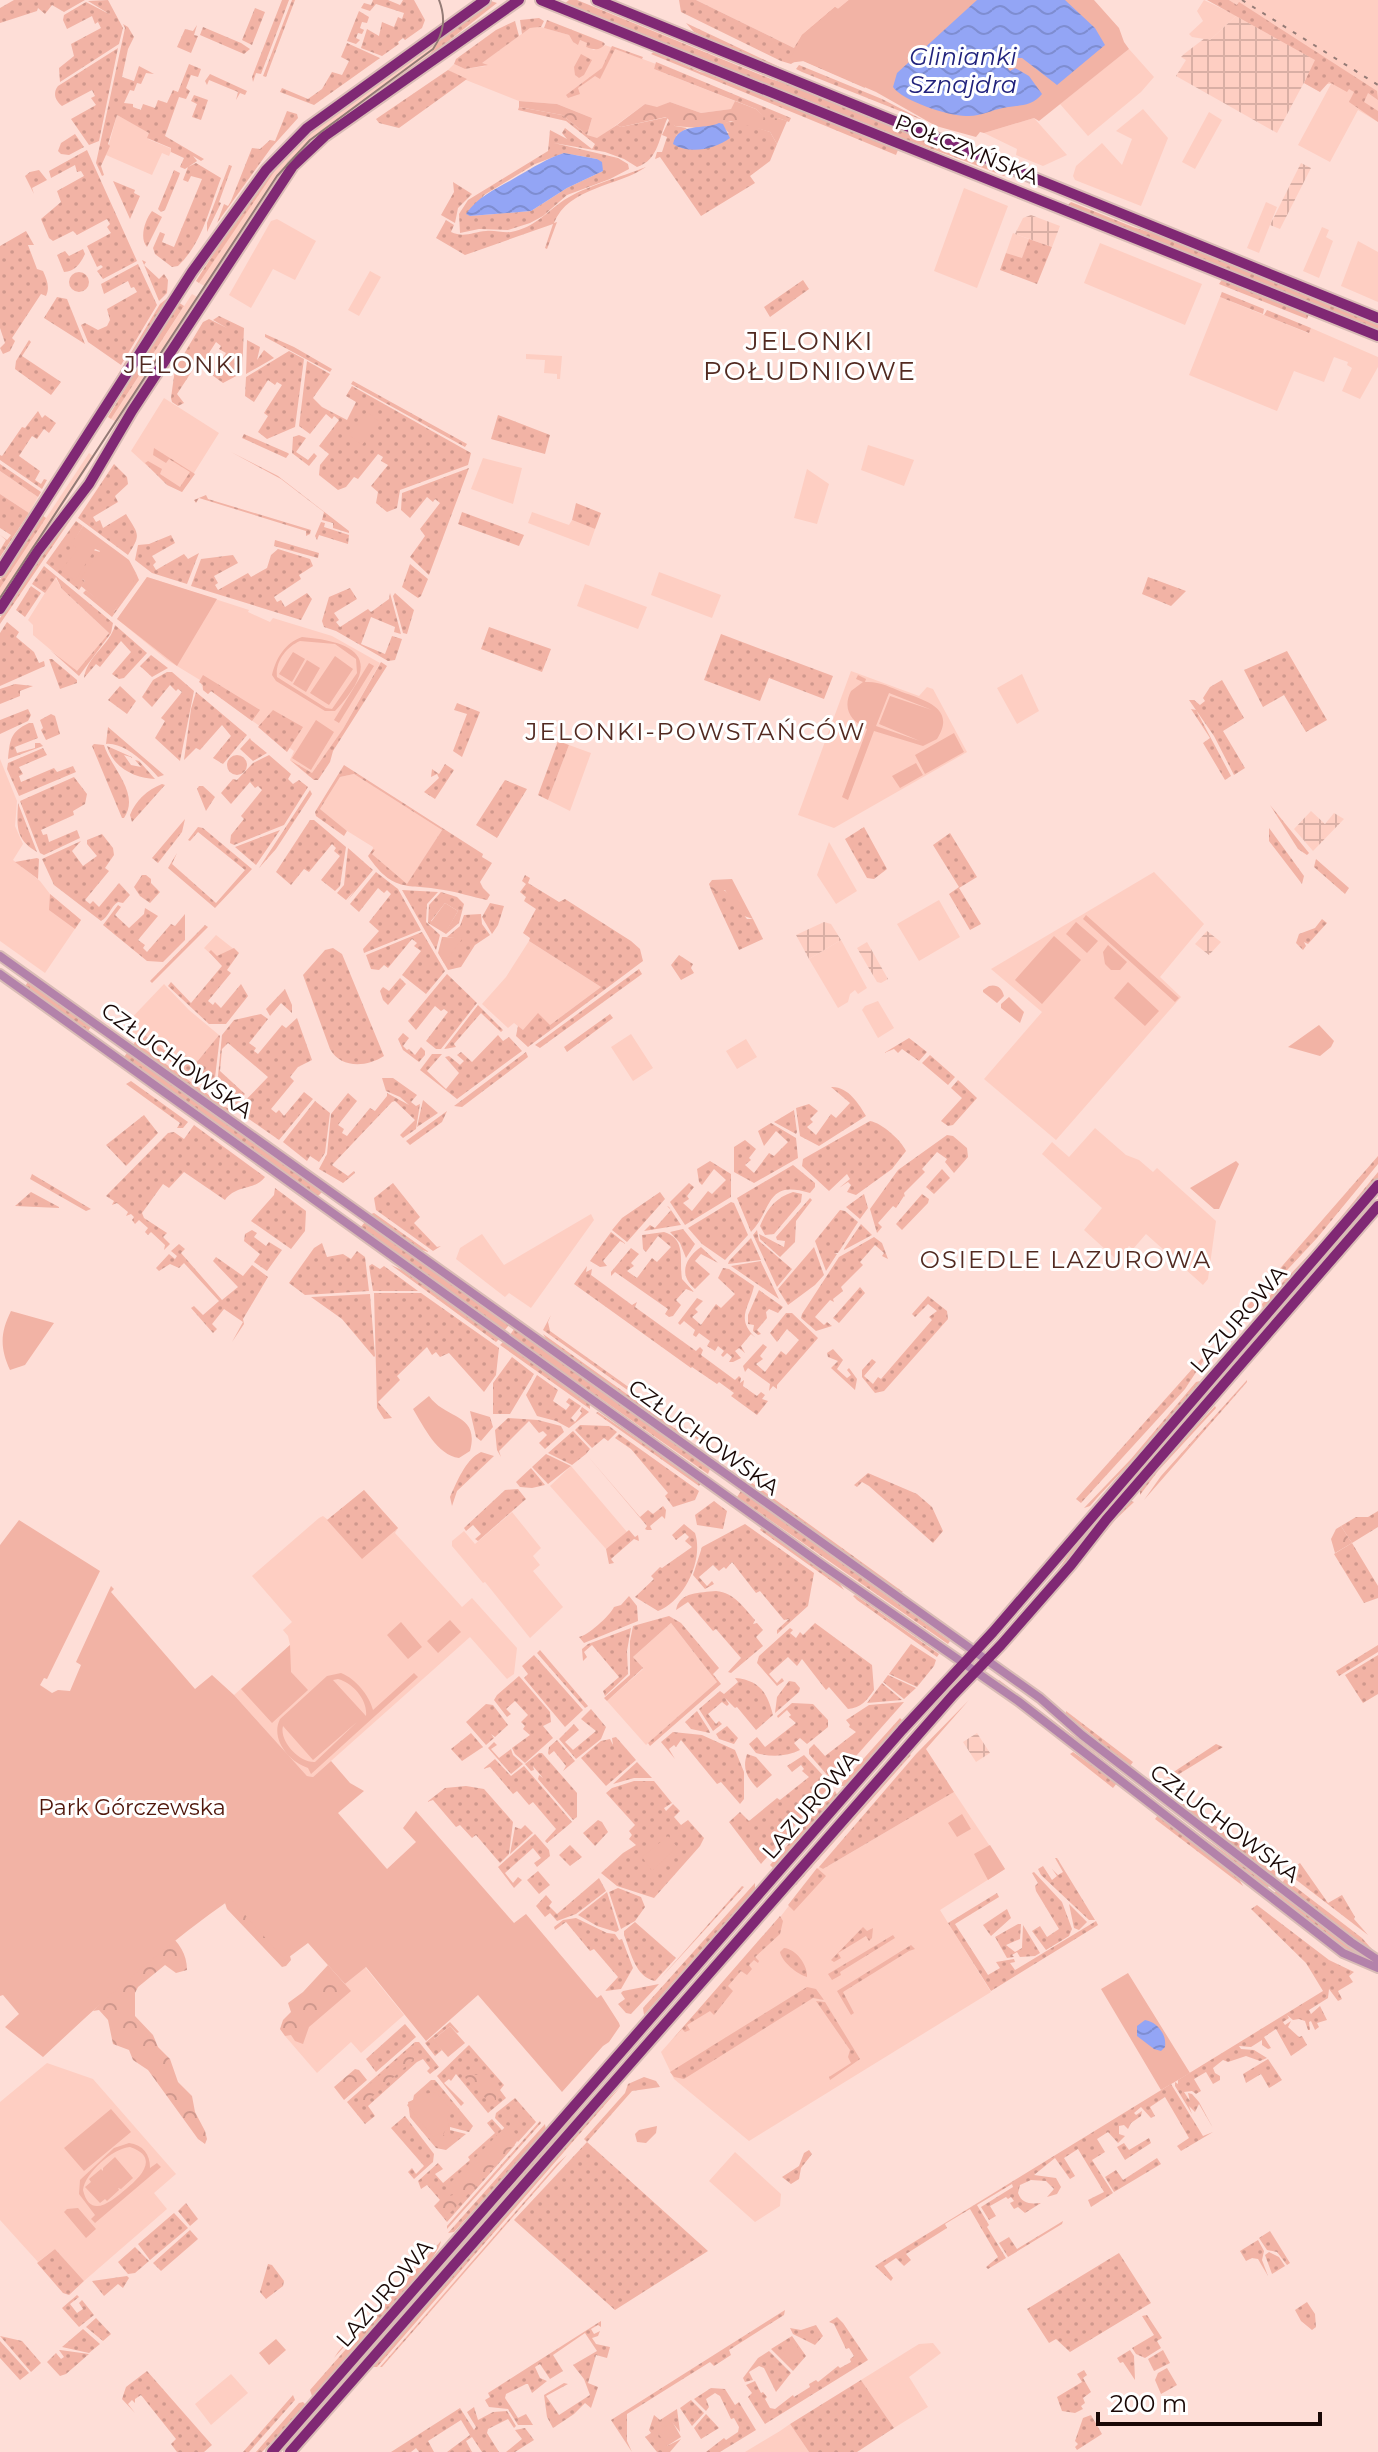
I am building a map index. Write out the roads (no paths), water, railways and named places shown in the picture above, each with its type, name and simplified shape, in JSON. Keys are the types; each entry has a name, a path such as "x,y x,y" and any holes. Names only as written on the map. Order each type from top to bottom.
{"main road":[{"path":"466,14 472,0"},
{"path":"0,571 192,272 261,175 319,119 485,0"},
{"path":"0,609 37,552 89,484 132,411 293,166 325,136 519,0"},
{"name":"POŁCZYŃSKA","path":"541,0 1378,336"},
{"name":"POŁCZYŃSKA","path":"597,0 1378,318"},
{"name":"LAZUROWA","path":"272,2452 1378,1185"},
{"name":"LAZUROWA","path":"290,2452 986,1660 1378,1206"}],"street":[{"name":"CZŁUCHOWSKA","path":"0,956 1040,1698 1082,1735 1378,1960"},
{"name":"CZŁUCHOWSKA","path":"0,974 962,1664 1025,1706 1343,1953 1378,1968"}],"water":[{"name":"Glinianki Sznajdra","path":"977,0 1065,0 1095,28 1105,45 1057,85 1022,58 1011,58 1006,66 1010,71 1015,68 1029,76 1042,94 1024,105 966,116 926,107 898,92 893,87 897,73"},
{"path":"723,124 730,138 717,145 695,150 673,144 680,132"},
{"path":"564,153 597,159 602,162 603,171 567,188 531,211 466,214 490,192"},
{"path":"1145,2020 1163,2033 1165,2047 1161,2051 1137,2036 1137,2026"}],"tram line":[{"path":"0,598 277,176 310,140 433,49 443,25 439,0"}],"railway":[{"path":"1242,0 1378,85"}],"district":[{"name":"JELONKI POŁUDNIOWE","path":"810,356"},
{"name":"JELONKI","path":"184,365"},
{"name":"JELONKI-POWSTAŃCÓW","path":"696,732"},
{"name":"OSIEDLE LAZUROWA","path":"1066,1260"}],"park label":[{"name":"Park Górczewska","path":"132,1807"}]}
